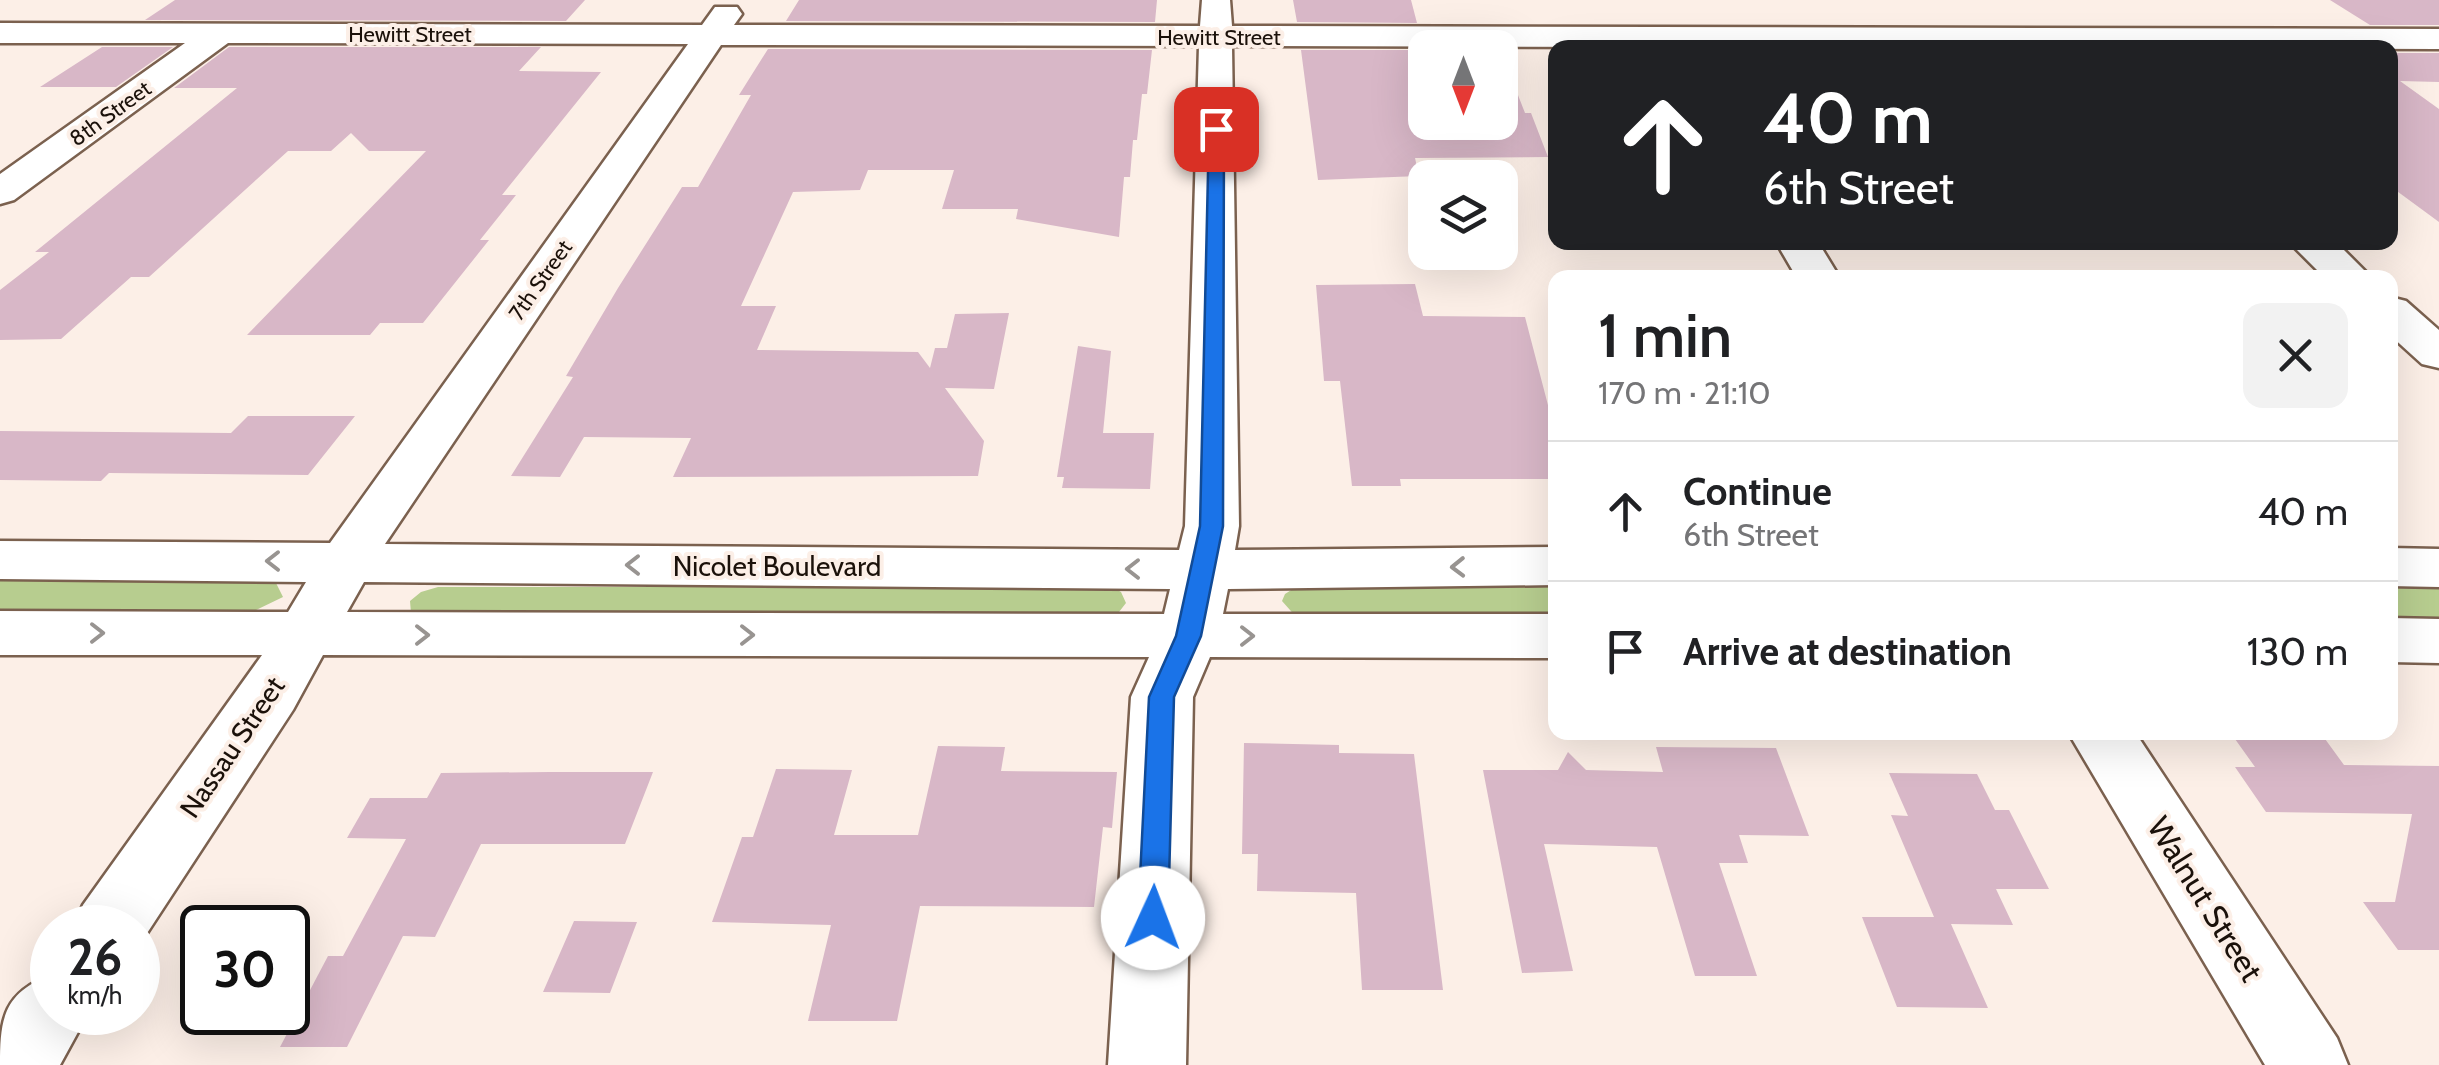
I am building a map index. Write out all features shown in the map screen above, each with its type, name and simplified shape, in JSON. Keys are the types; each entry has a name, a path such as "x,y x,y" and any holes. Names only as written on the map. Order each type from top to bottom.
{"street":[{"name":"7th Street","path":"346,561 737,0"},
{"path":"1648,0 1673,40"},
{"path":"2039,9 2076,40"},
{"name":"Hewitt Street","path":"0,34 711,35 1216,19 1618,40"},
{"path":"1147,1065 1162,697 1188,636 1212,526 1216,19"},
{"name":"8th Street","path":"0,192 221,34"},
{"name":"Hewitt Street","path":"2349,40 2439,39"},
{"path":"2319,250 2342,270"},
{"path":"2398,318 2439,354"},
{"name":"Nicolet Boulevard","path":"0,560 1205,570 1548,566"},
{"name":"Nassau Street","path":"126,905 271,693 346,561"},
{"path":"2398,567 2439,568"},
{"path":"0,633 1548,636"},
{"path":"2398,640 2439,640"},
{"name":"Walnut Street","path":"2105,740 2309,1065"},
{"path":"14,1065 35,1035"}],"green space":[{"path":"0,581 275,581 283,597 250,613 0,613"},
{"path":"438,587 1112,587 1121,592 1126,603 1115,617 411,613 410,601 421,592"},
{"path":"1296,587 1548,587 1548,619 1298,619 1282,601"},
{"path":"2398,587 2439,587 2439,621 2398,621"}],"building":[{"path":"175,0 585,0 566,21 145,20"},
{"path":"799,0 1157,0 1155,22 786,21"},
{"path":"1293,0 1411,0 1417,23 1297,22"},
{"path":"2330,0 2439,0 2439,25 2370,25"},
{"path":"102,47 173,47 116,87 40,87"},
{"path":"229,47 541,47 519,71 601,72 502,195 516,195 480,240 489,240 423,323 380,323 370,335 247,335 426,151 369,151 351,133 331,151 288,151 149,277 131,277 61,339 0,340 0,290 49,252 35,252 237,88 174,88"},
{"path":"768,49 1152,50 1147,94 1142,94 1137,140 1133,140 1130,177 1124,177 1119,237 1016,219 1018,209 942,209 954,170 868,170 860,190 793,192 741,306 776,306 757,350 918,352 930,368 935,348 947,348 955,314 1009,313 994,389 945,388 984,441 978,476 673,477 691,438 584,437 560,477 511,476 573,377 566,376 618,288 682,187 698,187 751,95 739,95"},
{"path":"1301,50 1408,50 1408,140 1518,140 1518,95 1525,113 1531,113 1548,157 1415,158 1408,160 1408,176 1318,180"},
{"path":"2398,53 2439,53 2439,82 2400,81 2439,109 2439,222 2398,192"},
{"path":"1415,284 1423,316 1525,317 1548,405 1548,479 1400,479 1401,486 1352,486 1340,381 1324,381 1316,285"},
{"path":"1078,346 1111,351 1103,433 1154,433 1150,489 1062,488 1064,477 1057,477"},
{"path":"248,416 355,416 308,475 109,473 101,481 0,480 0,431 231,433"},
{"path":"2236,740 2326,740 2344,765 2439,766 2439,950 2398,950 2363,902 2395,902 2412,814 2266,812 2235,767 2255,767"},
{"path":"1244,743 1339,745 1339,753 1414,754 1443,990 1362,990 1356,893 1257,891 1258,854 1242,854"},
{"path":"938,746 1005,747 1001,771 1117,772 1112,828 1103,827 1094,907 920,906 897,1021 808,1021 831,925 712,922 742,837 753,837 776,769 852,770 834,835 918,835"},
{"path":"1656,747 1776,748 1809,836 1739,835 1748,863 1719,863 1757,976 1695,976 1657,847 1544,844 1573,971 1522,973 1483,770 1558,770 1568,752 1586,770 1663,772"},
{"path":"653,772 625,844 481,844 435,937 403,936 347,1047 280,1047 286,1035 310,1035 310,990 328,956 343,956 406,839 347,838 370,798 427,798 441,773"},
{"path":"1889,773 1977,774 1995,810 2009,810 2049,889 1996,889 2013,925 1951,924 1988,1008 1897,1007 1862,917 1934,917 1891,815 1908,816"},
{"path":"574,921 637,922 610,993 543,992"}],"route":[{"path":"1153,918 1162,697 1188,636 1212,526 1216,129"}]}
